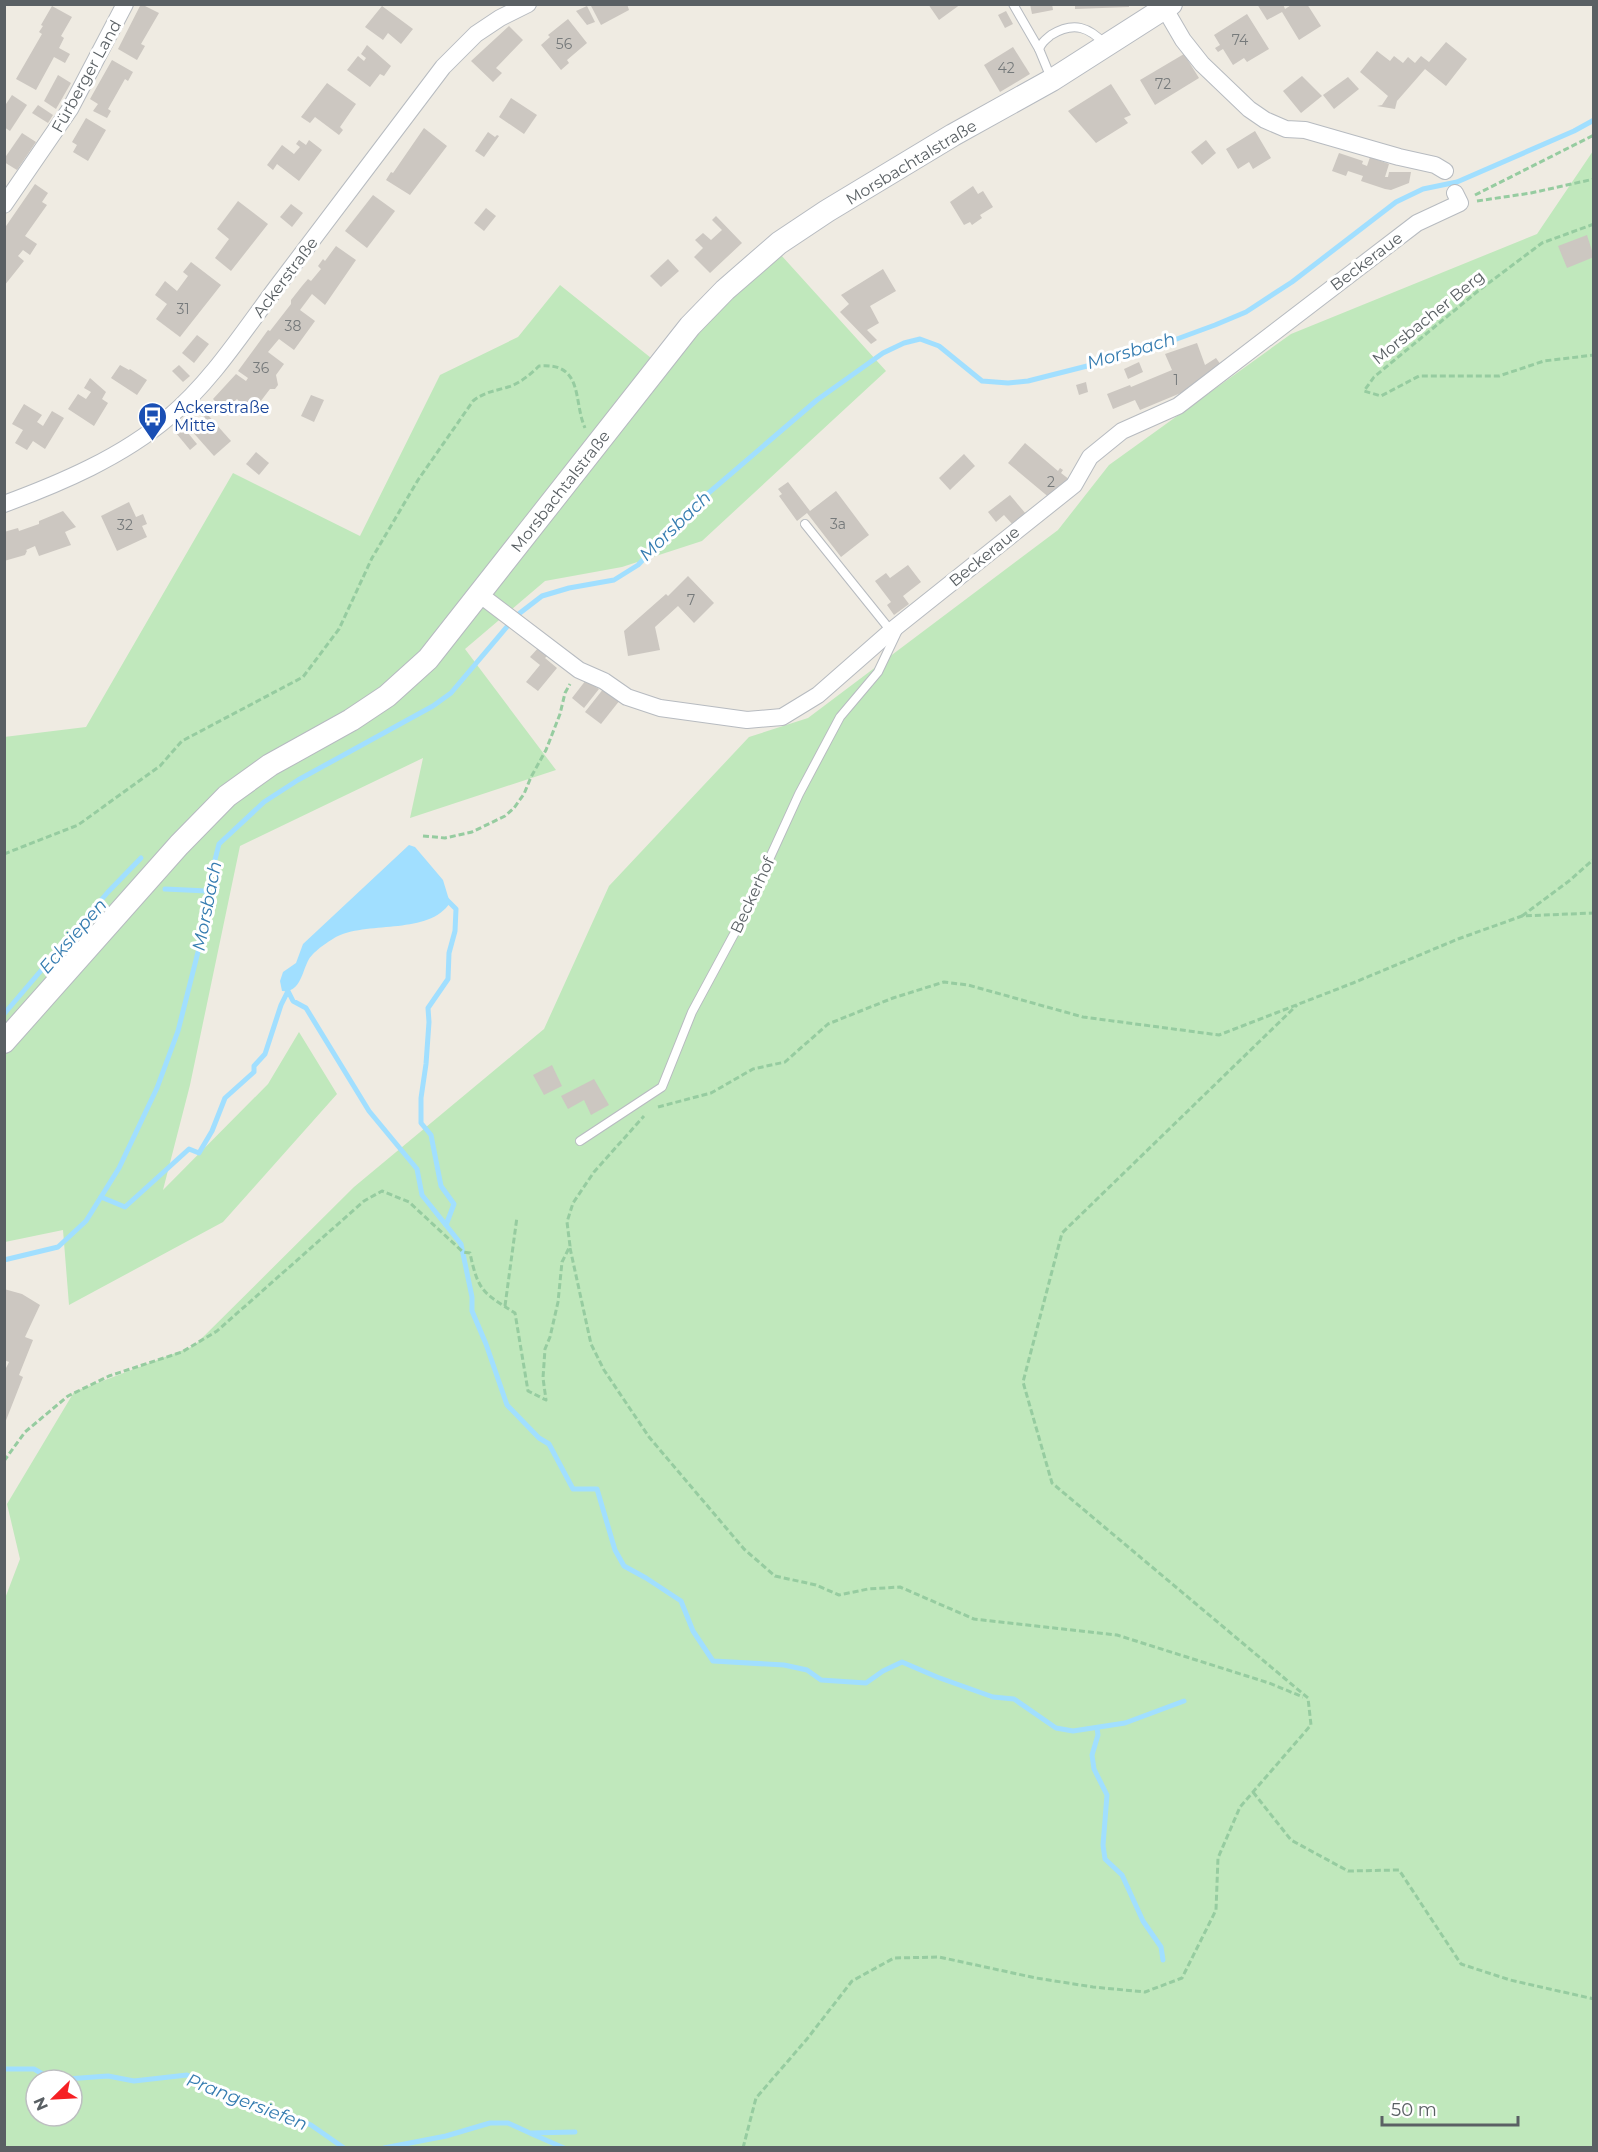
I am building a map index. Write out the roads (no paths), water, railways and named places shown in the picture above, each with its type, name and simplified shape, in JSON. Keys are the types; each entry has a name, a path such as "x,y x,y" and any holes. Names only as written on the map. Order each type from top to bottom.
{"main road":[{"name":"Morsbachtalstraße","path":"4,1042 172,852 226,796 270,765 351,720 387,696 428,659 690,326 725,290 779,243 953,135 1052,80 1166,6"}],"street":[{"name":"Fürberger Land","path":"4,205 70,109 125,4"},
{"name":"Ackerstraße","path":"4,504 57,482 124,448 149,433 181,406 227,353 443,67 476,34 500,18 528,4"},
{"path":"1166,6 1183,40 1202,64 1249,109 1265,120 1287,129 1305,130 1435,165 1445,171"},
{"name":"Beckeraue","path":"479,594 579,670 604,681 627,697 660,708 747,720 782,717 818,695 895,627 1074,485 1090,457 1122,431 1178,406 1417,223 1458,198"}],"lane":[{"path":"1013,4 1039,49 1052,80"},
{"path":"1039,49 1042,42 1056,32 1069,27 1085,29 1096,34 1106,45"},
{"path":"805,524 895,627"},
{"name":"Beckerhof","path":"580,1141 662,1087 692,1012 740,923 799,794 840,717 878,672 895,627"}],"water":[{"path":"409,845 415,847 443,880 450,903 428,920 414,924 366,929 338,936 311,956 300,980 293,989 282,991 280,981 283,972 296,963 303,944"}],"waterway":[{"name":"Morsbach","path":"4,1260 58,1247 86,1221 119,1168 157,1088 178,1031 199,948 207,891 219,844 264,802 298,780 433,706 451,693 516,616 542,596 569,588 614,580 638,565 698,502 817,400 883,353 904,343 920,339 939,346 982,381 1008,383 1028,381 1166,343 1246,312 1292,282 1396,202 1423,189 1457,182 1594,120"},
{"name":"Ecksiepen","path":"4,1014 108,892 141,858"},
{"name":"Ecksiepen","path":"165,889 207,891"},
{"path":"445,898 456,909 455,931 449,953 448,979 428,1008 429,1022 421,1098 421,1123 431,1135 441,1186 454,1204 446,1225"},
{"path":"101,1197 125,1207 189,1149 199,1153 212,1131 225,1098 254,1072 254,1066 265,1054 288,991 293,1001 306,1008 369,1111 417,1169 422,1195 461,1244 472,1297 472,1311 507,1405 539,1438 549,1444 573,1489 597,1489 615,1550 624,1566 681,1601 693,1631 713,1661 784,1665 807,1670 821,1680 866,1683 902,1662 993,1697 1014,1699 1056,1728 1073,1731 1125,1723 1184,1701"},
{"path":"1097,1728 1098,1735 1092,1755 1094,1769 1107,1795 1103,1845 1105,1859 1122,1875 1143,1921 1161,1947 1163,1960"},
{"name":"Prangersiefen","path":"4,2069 34,2069 53,2080 108,2076 134,2081 187,2075 311,2125 344,2148"},
{"name":"Prangersiefen","path":"384,2148 446,2136 490,2123 508,2123 530,2133 575,2132"},
{"path":"532,2134 564,2148"}],"place":[{"name":"Ackerstraße Mitte","path":"153,442"}]}
